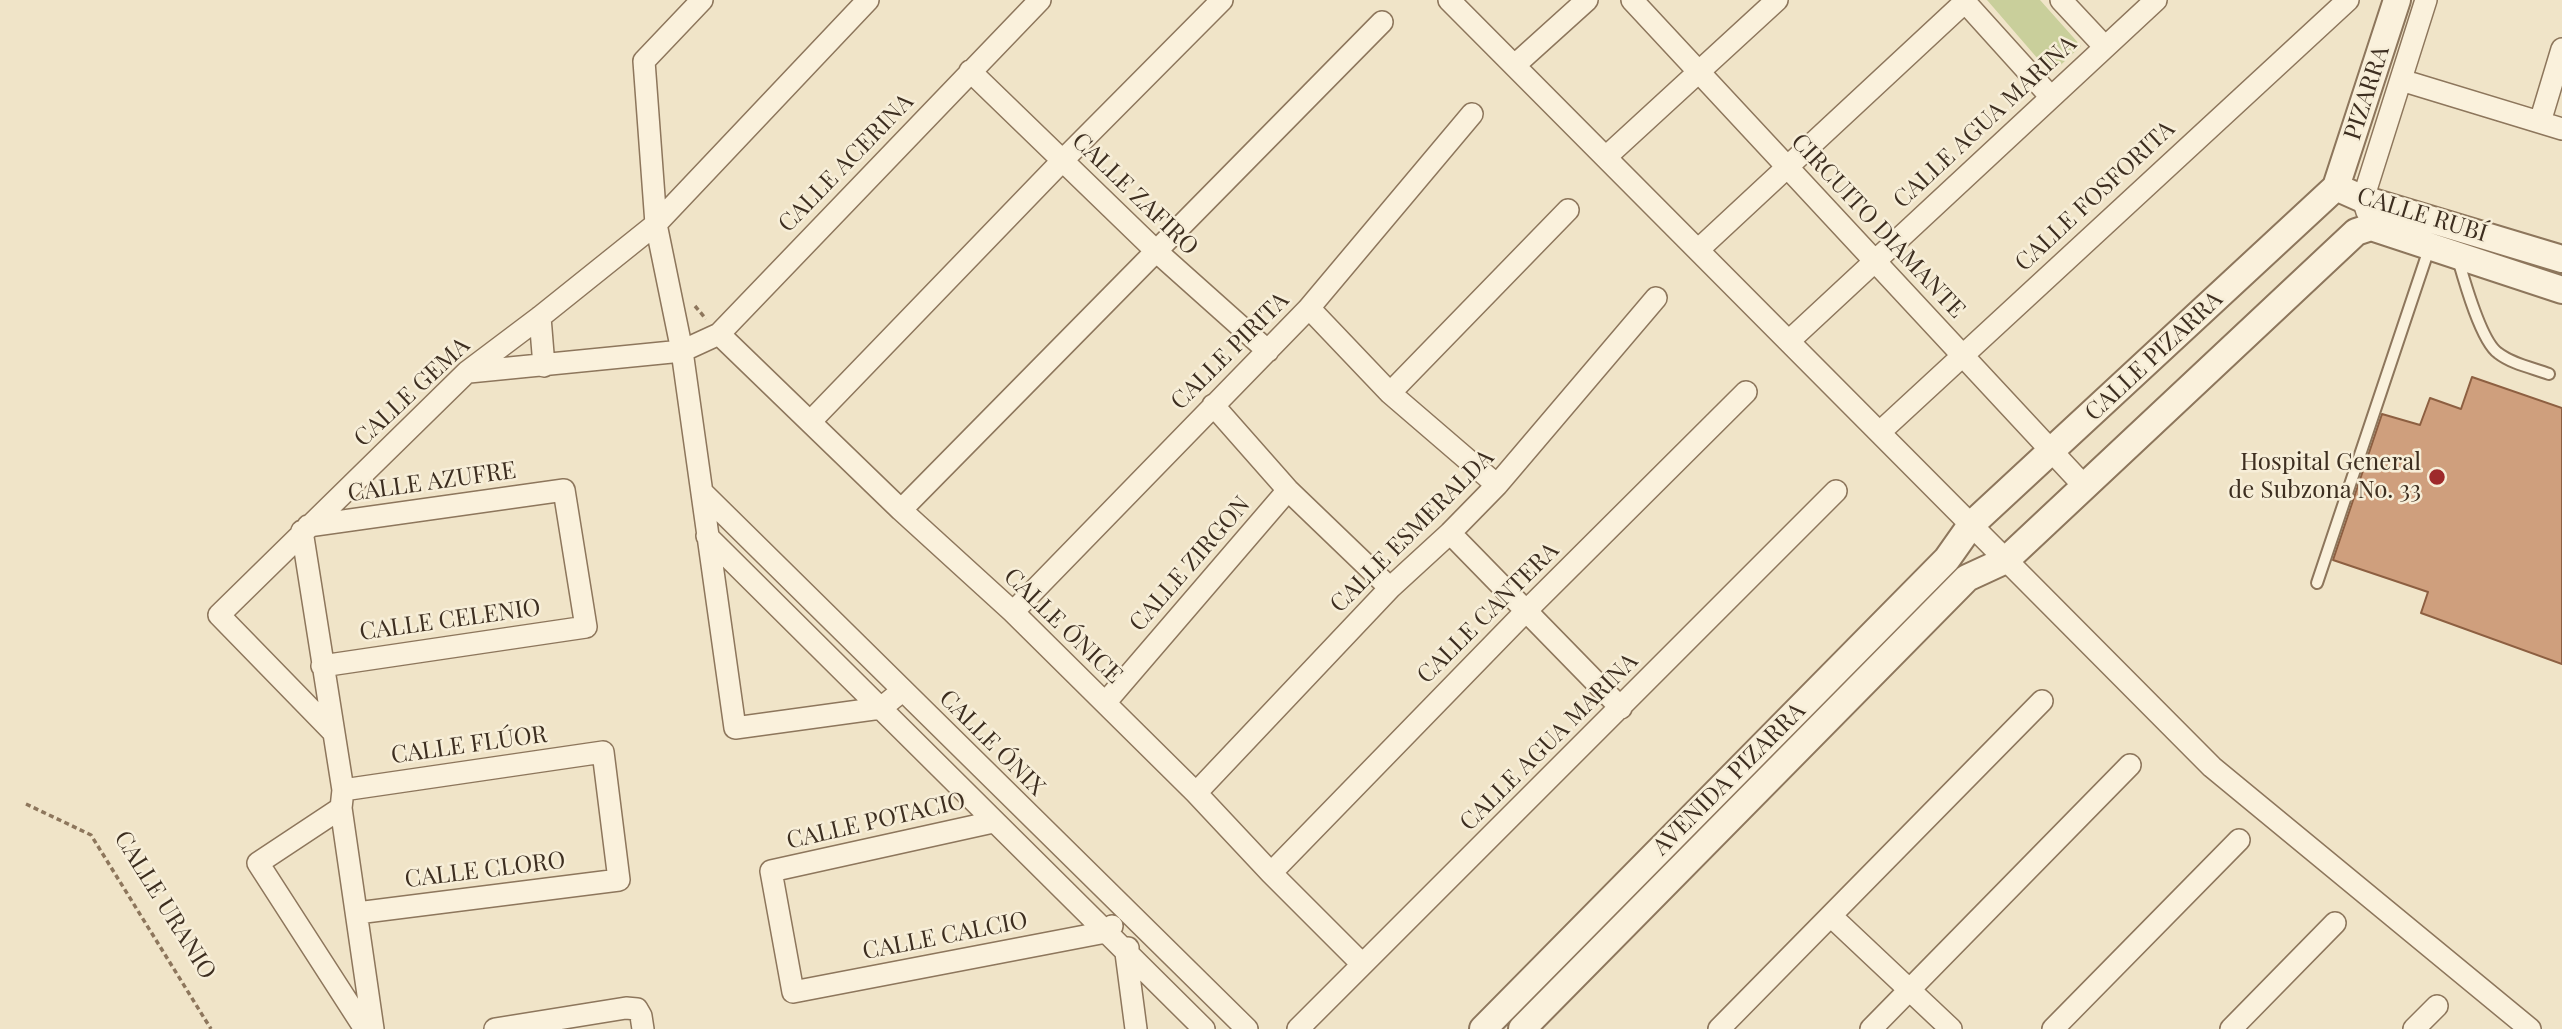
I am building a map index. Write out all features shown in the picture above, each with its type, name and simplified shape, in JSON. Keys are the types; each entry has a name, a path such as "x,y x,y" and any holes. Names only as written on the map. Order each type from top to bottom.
{"street":[{"path":"702,0 644,61 656,223 682,351 735,729 881,708 902,691"},
{"name":"CALLE GEMA","path":"332,731 219,615 467,372 656,223 867,0"},
{"name":"CALLE ACERINA","path":"467,372 682,351 719,334 1041,0"},
{"path":"810,422 1222,0"},
{"path":"1449,0 2212,767 2530,1029"},
{"path":"1515,65 1587,0"},
{"name":"CIRCUITO DIAMANTE","path":"1632,0 2085,487"},
{"path":"1606,158 1777,0"},
{"path":"2061,0 2104,46"},
{"name":"CALLE AGUA MARINA","path":"1789,341 2156,0"},
{"name":"CALLE FOSFORITA","path":"1880,432 2348,0"},
{"name":"PIZARRA","path":"2336,187 2398,0"},
{"path":"2364,230 2363,199 2426,0"},
{"path":"1698,250 1966,1 2050,96"},
{"path":"901,510 1382,23"},
{"path":"2540,122 2562,49"},
{"name":"CALLE ZAFIRO","path":"970,71 1156,251 1268,351"},
{"path":"2401,80 2562,129"},
{"name":"CALLE PIRITA","path":"1013,612 1309,309 1472,114"},
{"name":"CALLE RUBÍ","path":"2336,187 2363,199 2562,259"},
{"name":"CALLE RUBÍ","path":"2336,187 2364,230 2430,247 2562,290"},
{"name":"CALLE PIZARRA","path":"1971,525 2336,187"},
{"path":"1390,393 1568,210"},
{"name":"CALLE PIZARRA","path":"2006,560 2364,230"},
{"name":"CALLE ESMERALDA","path":"1196,793 1390,588 1497,485 1656,298"},
{"path":"1309,309 1390,393 1497,485"},
{"path":"540,317 544,366"},
{"name":"CALLE ÓNICE","path":"719,334 901,510 1013,612 1196,793 1362,964"},
{"name":"CALLE CANTERA","path":"1271,873 1526,611 1746,392"},
{"name":"CALLE ZIRGON","path":"1213,405 1288,490 1390,588"},
{"name":"CALLE AZUFRE","path":"305,529 564,490 586,627"},
{"name":"CALLE ZIRGON","path":"1105,703 1288,490"},
{"name":"CALLE AGUA MARINA","path":"1298,1029 1836,491"},
{"name":"CALLE ÓNIX","path":"702,492 1247,1029"},
{"name":"AVENIDA PIZARRA","path":"1483,1029 1947,559 1971,525"},
{"path":"305,529 373,1029"},
{"path":"1450,533 1621,708"},
{"path":"707,536 1204,1029"},
{"path":"1947,559 1967,578"},
{"name":"AVENIDA PIZARRA","path":"1522,1029 1967,578 2006,560"},
{"name":"CALLE CELENIO","path":"322,666 586,627"},
{"path":"1719,1029 2042,701"},
{"name":"CALLE FLÚOR","path":"342,799 603,752 620,880"},
{"path":"1747,760 1767,780"},
{"path":"1871,1029 2130,765"},
{"path":"342,799 258,863 365,1029"},
{"name":"CALLE POTACIO","path":"793,992 771,871 993,822"},
{"path":"2053,1029 2239,840"},
{"name":"CALLE CLORO","path":"357,913 620,880"},
{"path":"1831,916 1951,1029"},
{"path":"1106,932 1132,917"},
{"path":"1132,917 1126,953 1136,1029"},
{"path":"2231,1029 2335,923"},
{"name":"CALLE CALCIO","path":"793,992 1106,932"},
{"path":"1573,937 1592,957"},
{"path":"2414,1029 2437,1006"},
{"path":"495,1029 626,1008 637,1009 643,1029"}],"lane":[{"path":"2317,583 2439,220"},
{"path":"2458,256 2466,290 2490,345 2508,358 2549,374"}],"path":[{"name":"CALLE URANIO","path":"26,804 91,835 211,1029"}],"green space":[{"path":"1987,0 2040,0 2081,46 2051,74"}],"building":[{"path":"2472,377 2562,408 2562,664 2421,613 2428,592 2333,560 2382,414 2420,425 2430,398 2461,409"}],"place":[{"name":"Hospital General de Subzona No. 33","path":"2437,477"}]}
